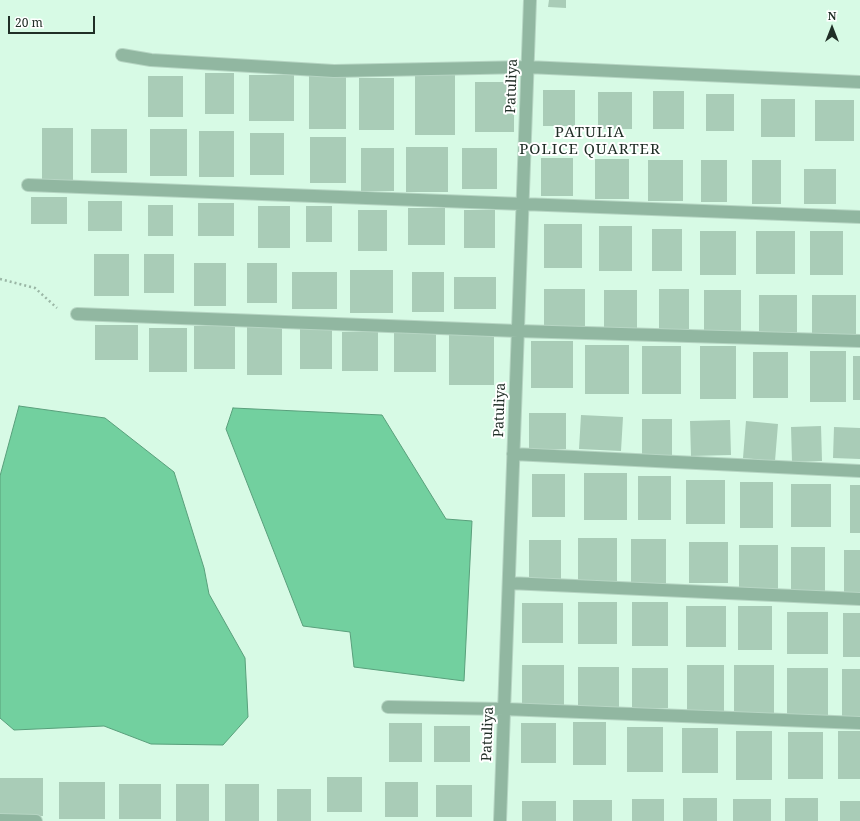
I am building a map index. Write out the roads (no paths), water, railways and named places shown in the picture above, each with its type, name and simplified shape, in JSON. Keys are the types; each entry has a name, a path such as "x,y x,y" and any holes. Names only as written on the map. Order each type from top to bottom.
{"lane":[{"name":"Patuliya","path":"500,821 530,0"},
{"path":"122,55 151,60 334,71 527,67 860,82"},
{"path":"28,185 860,217"},
{"path":"77,314 860,341"},
{"path":"514,454 860,471"},
{"path":"508,583 860,599"},
{"path":"388,707 504,709 860,724"},
{"path":"0,820 36,821"}],"district":[{"name":"PATULIA POLICE QUARTER","path":"590,142"}]}
